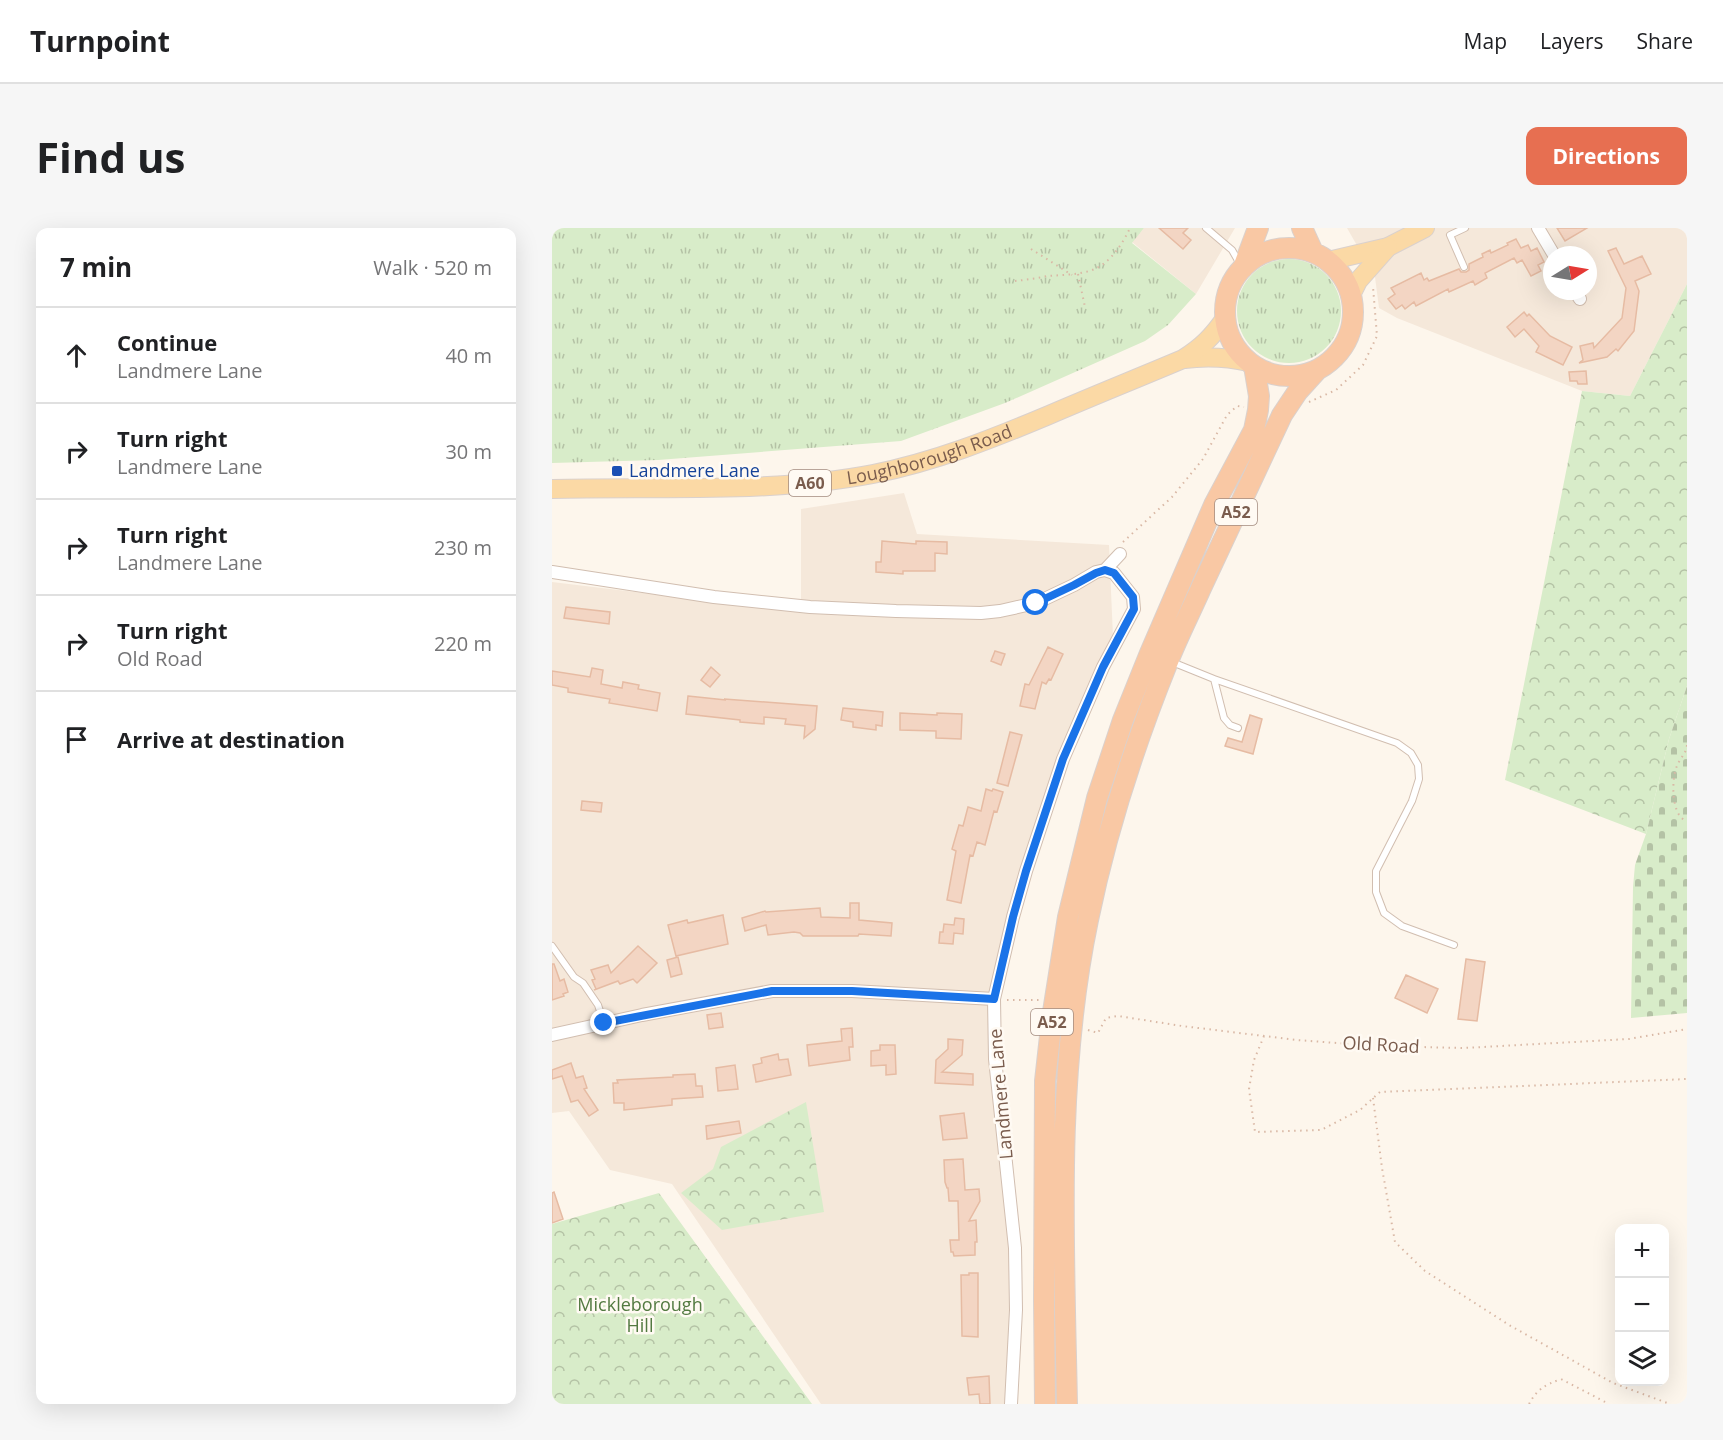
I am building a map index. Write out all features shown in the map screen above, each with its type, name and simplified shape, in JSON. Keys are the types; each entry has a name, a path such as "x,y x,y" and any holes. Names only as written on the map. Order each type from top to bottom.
{"highway":[{"name":"A52","path":"1243,268 1258,228"},
{"name":"A52","path":"1302,228 1320,256"},
{"name":"A52","path":"1067,1404 1065,1161 1068,1082 1079,972 1090,910 1117,805 1168,661 1282,415 1298,391 1317,370 1335,357 1348,339 1352,325 1354,310 1351,295 1338,270 1320,256 1298,248 1268,251 1254,258 1243,268 1229,291 1226,317 1231,337 1236,347 1252,364 1269,373 1285,376 1301,375 1317,370"},
{"name":"A52","path":"1045,1404 1045,1081 1068,917 1097,798 1124,720 1150,653 1214,505 1254,430 1259,396 1252,364"}],"main road":[{"path":"1320,256 1388,247 1425,228"},
{"path":"1351,295 1358,281 1388,247"},
{"name":"Loughborough Road","path":"552,489 773,486 830,481 916,464 996,437 1183,359 1200,348 1226,317"},
{"name":"Loughborough Road","path":"1183,359 1205,356 1228,357 1252,364"}],"street":[{"path":"1538,228 1549,246"},
{"path":"552,572 714,597 810,607 993,612 1036,603 1105,570 1120,555"},
{"name":"Landmere Lane","path":"1011,1404 1016,1310 1015,1248 996,1059 994,999 1026,871 1063,759 1103,667 1134,609 1133,597 1114,573 1105,570"},
{"path":"552,1035 772,991 852,991 994,999"}],"lane":[{"path":"1206,228 1232,250 1243,268"},
{"path":"1464,267 1450,235 1465,228"},
{"path":"1168,661 1397,743 1411,753 1418,765 1419,779 1412,801 1376,871 1376,892 1384,913 1402,926 1454,945"},
{"path":"1214,679 1224,718 1230,725 1238,728"},
{"path":"552,946 598,1005 604,1023"}],"path":[{"path":"1015,280 1078,274 1095,269 1105,264 1130,228"},
{"path":"1031,249 1072,274"},
{"path":"1078,274 1085,307"},
{"path":"1687,745 1686,751 1676,766 1672,789 1678,814 1687,821"},
{"path":"994,999 1039,1001"},
{"name":"Old Road","path":"1086,1030 1098,1033 1106,1018 1119,1016 1264,1036 1376,1046 1464,1048 1629,1039 1687,1029"},
{"path":"1264,1036 1254,1060 1249,1089 1255,1132 1321,1130 1360,1110 1380,1092 1687,1079"},
{"path":"1373,1098 1395,1242 1425,1271 1509,1325 1613,1383 1670,1404"},
{"path":"1529,1404 1545,1385 1561,1379 1609,1404"}],"shaded area":[{"path":"1144,228 1235,228 1196,294 1132,242"},
{"path":"1347,228 1687,228 1687,284 1630,396 1582,391 1397,318 1379,308 1375,277"},
{"path":"904,493 917,534 1109,545 1113,637 1025,856 1005,922 992,994 1013,1234 1007,1404 821,1404 672,1184 610,1170 569,1111 552,1113 552,582 801,612 801,509"}],"green space":[{"path":"552,228 1144,228 1132,243 1196,294 1168,325 1145,341 1005,403 901,441 658,460 552,463"},
{"path":"1289,259 1309,263 1326,274 1337,291 1341,311 1337,331 1326,348 1309,359 1289,363 1269,359 1252,348 1241,331 1237,311 1241,291 1252,274 1269,263"},
{"path":"1687,284 1687,686 1669,739 1646,834 1505,780 1582,391 1630,396"},
{"path":"1687,686 1687,1013 1631,1018 1635,865 1646,834 1669,739"},
{"path":"806,1102 824,1212 722,1230 681,1193 713,1169 721,1147"},
{"name":"Mickleborough Hill","path":"659,1193 812,1404 552,1404 552,1224"}],"building":[{"path":"1159,228 1188,228 1183,233 1191,240 1183,249"},
{"path":"1557,228 1587,228 1565,241"},
{"path":"1516,239 1521,248 1528,245 1531,251 1537,248 1543,260 1538,265 1541,271 1531,276 1522,260 1517,263 1514,258 1485,273 1487,278 1475,285 1473,281 1449,292 1448,289 1416,306 1414,302 1405,309 1402,305 1396,309 1388,299 1395,294 1391,288 1421,273 1424,280 1427,278 1429,281 1459,269 1461,272 1466,272 1469,270 1469,264 1483,257 1482,254 1490,250 1491,253 1508,245 1507,243"},
{"path":"1616,248 1624,264 1642,256 1651,274 1635,281 1639,291 1634,331 1618,351 1616,349 1607,357 1579,363 1583,360 1580,346 1593,343 1594,348 1622,318 1626,288 1608,251"},
{"path":"1524,312 1527,316 1529,314 1550,336 1572,347 1563,365 1536,352 1539,346 1524,329 1515,337 1507,327"},
{"path":"1586,371 1587,384 1570,381 1569,372"},
{"path":"882,541 916,544 916,541 947,542 947,554 935,553 935,571 903,571 903,574 876,572 876,562 881,562"},
{"path":"566,607 610,612 609,624 564,618"},
{"path":"1048,647 1063,654 1051,680 1049,679 1046,684 1042,682 1035,709 1020,706 1025,684 1029,685"},
{"path":"995,651 1005,654 1001,665 991,661"},
{"path":"711,667 720,675 710,687 701,680"},
{"path":"592,668 603,670 601,684 622,688 623,682 639,685 638,689 660,693 657,711 609,703 610,699 568,692 568,688 552,685 552,671 590,677"},
{"path":"688,696 817,706 815,729 804,738 805,726 785,724 786,719 764,717 764,724 686,714"},
{"path":"843,708 883,712 882,726 876,725 876,730 853,727 853,722 841,720"},
{"path":"900,713 962,714 961,739 936,738 936,731 900,730"},
{"path":"1250,715 1262,719 1253,754 1225,746 1228,738 1242,742"},
{"path":"1010,732 1022,735 1008,786 997,783"},
{"path":"986,789 1003,792 997,812 994,811 985,845 977,842 973,856 970,855 961,903 947,900 956,851 952,849 959,825 963,826 968,807 981,811"},
{"path":"582,801 602,803 601,812 581,810"},
{"path":"850,903 859,903 859,920 892,923 891,936 859,934 858,936 803,936 794,932 768,935 766,925 745,931 742,918 765,911 820,908 821,917 850,918"},
{"path":"723,915 728,944 676,956 668,925"},
{"path":"955,918 964,919 963,934 954,933 953,944 939,943 940,932 943,932 944,924 954,925"},
{"path":"638,946 657,963 637,983 633,979 620,984 618,981 594,990 596,989 592,980 595,979 591,970 608,965 611,973"},
{"path":"678,957 682,974 671,977 667,960"},
{"path":"1466,959 1485,962 1477,1021 1458,1019"},
{"path":"552,964 554,964 560,981 564,979 568,992 552,1000"},
{"path":"1406,975 1438,989 1427,1013 1395,998"},
{"path":"721,1013 723,1027 709,1029 707,1015"},
{"path":"852,1028 853,1047 849,1047 850,1060 809,1066 807,1045 842,1041 841,1029"},
{"path":"948,1039 963,1040 962,1055 942,1072 973,1074 973,1085 935,1083 936,1060 948,1049"},
{"path":"880,1045 895,1045 896,1074 886,1075 886,1065 871,1066 871,1051 880,1050"},
{"path":"778,1054 779,1060 788,1059 791,1075 756,1082 753,1065 762,1063 761,1058"},
{"path":"571,1063 576,1078 583,1076 587,1088 584,1089 598,1110 589,1116 578,1100 571,1102 562,1076 552,1079 552,1070"},
{"path":"735,1065 738,1089 718,1091 716,1068"},
{"path":"695,1074 696,1086 702,1086 703,1097 672,1099 672,1105 624,1110 624,1103 614,1103 613,1083 618,1083 617,1080"},
{"path":"964,1113 967,1138 943,1140 940,1116"},
{"path":"739,1121 741,1133 707,1139 706,1126"},
{"path":"963,1159 965,1190 979,1189 980,1201 969,1221 976,1220 977,1242 975,1242 975,1255 954,1256 951,1252 950,1240 959,1240 958,1201 949,1201 944,1160"},
{"path":"554,1192 563,1219 552,1223 552,1193"},
{"path":"969,1273 978,1273 978,1337 962,1336 961,1275 969,1275"},
{"path":"989,1376 990,1404 980,1404 979,1394 969,1395 967,1378"}],"place":[{"name":"Landmere Lane","path":"617,471"}],"route":[{"path":"604,1023 772,991 852,991 994,999 1026,871 1063,759 1103,667 1134,609 1133,597 1114,573 1105,570 1036,603"}]}
